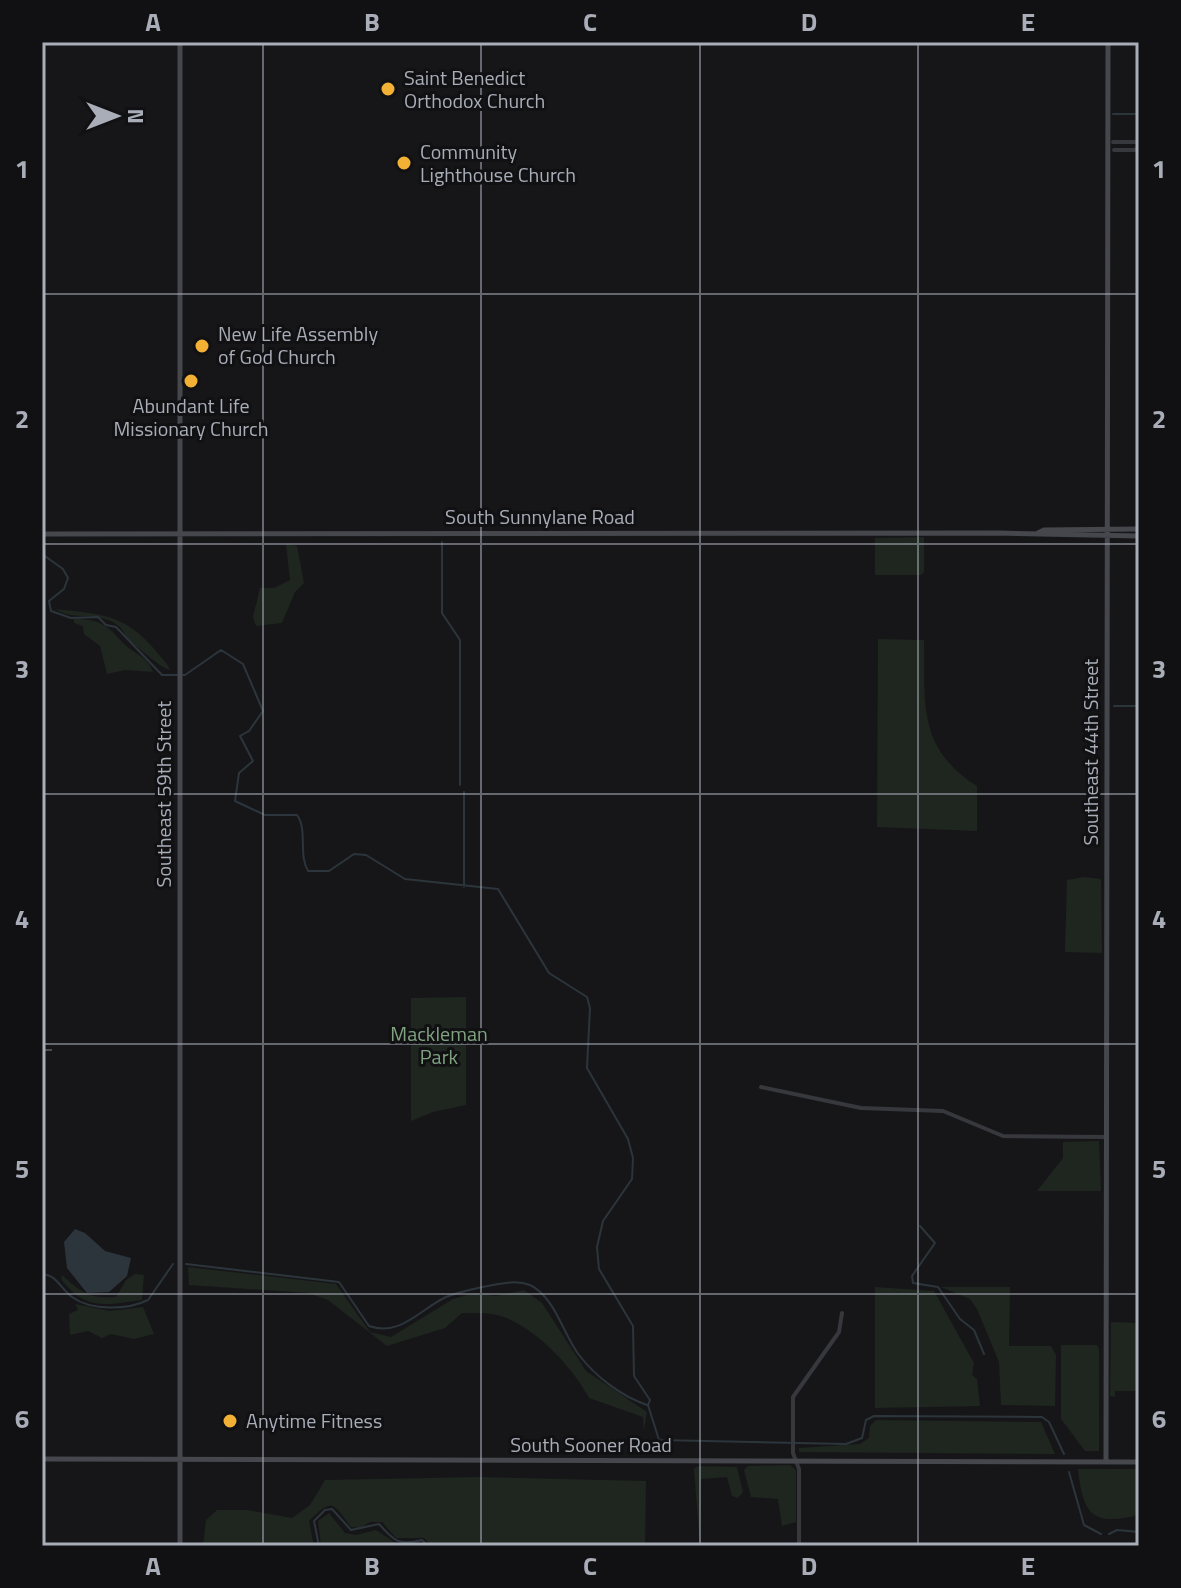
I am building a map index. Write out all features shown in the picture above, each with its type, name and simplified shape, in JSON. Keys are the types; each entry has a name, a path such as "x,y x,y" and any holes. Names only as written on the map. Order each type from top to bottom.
{"main road":[{"name":"Southeast 59th Street","path":"180,42 180,1546"},
{"name":"Southeast 44th Street","path":"1106,1462 1108,42"},
{"name":"South Sunnylane Road","path":"42,534 1038,533 1044,530 1139,529"},
{"name":"South Sunnylane Road","path":"1038,533 1044,536 1139,536"},
{"name":"South Sooner Road","path":"42,1459 1139,1462"}],"street":[{"path":"1113,142 1139,144"},
{"path":"1126,142 1126,150"},
{"path":"1114,150 1126,150 1139,144"},
{"path":"761,1087 861,1108 943,1111 1003,1136 1106,1137"},
{"path":"799,1546 793,1397 839,1332 842,1313"}],"green space":[{"path":"924,537 924,572 921,575 875,575 875,538"},
{"path":"286,544 297,546 304,583 295,592 282,623 256,626 253,617 260,588 274,588 290,580"},
{"path":"56,609 99,615 123,623 145,639 170,670 131,642 112,622 103,618 70,615"},
{"path":"74,619 90,620 107,627 143,658 153,672 125,670 107,674 100,646 84,634 83,626 74,623"},
{"path":"878,639 924,640 928,722 944,756 977,786 977,831 877,827"},
{"path":"1084,877 1101,879 1102,953 1065,952 1067,880"},
{"name":"Mackleman Park","path":"466,997 466,1105 433,1112 411,1121 411,998"},
{"path":"1099,1141 1101,1191 1037,1191 1063,1158 1063,1142"},
{"path":"188,1267 336,1284 370,1332 391,1337 453,1299 474,1293 496,1296 524,1290 542,1303 586,1371 647,1412 644,1430 643,1417 589,1398 552,1350 527,1329 501,1316 462,1313 445,1328 387,1346 328,1300 308,1293 189,1285"},
{"path":"135,1274 144,1275 142,1300 107,1304 88,1301 61,1279 62,1275 80,1290 92,1295 116,1297 126,1280"},
{"path":"875,1287 934,1291 974,1363 972,1375 977,1379 980,1406 875,1408"},
{"path":"941,1287 1010,1287 1009,1346 1051,1346 1056,1355 1055,1406 1001,1405 999,1362 977,1309 970,1299"},
{"path":"75,1304 110,1311 143,1307 154,1334 134,1339 111,1334 102,1338 88,1331 70,1335 69,1314 78,1310"},
{"path":"1111,1322 1139,1323 1139,1391 1115,1391 1115,1397 1110,1396"},
{"path":"1061,1345 1097,1345 1099,1349 1099,1451 1085,1451 1061,1419"},
{"path":"876,1420 1041,1422 1055,1454 799,1452 799,1448 860,1444 869,1438 870,1426"},
{"path":"790,1465 796,1470 796,1522 782,1526 778,1499 751,1497 744,1470 748,1466"},
{"path":"698,1466 737,1467 743,1492 738,1498 732,1496 727,1477 701,1479 700,1546 694,1469"},
{"path":"1078,1469 1139,1469 1139,1515 1111,1519 1093,1514 1083,1498"},
{"path":"479,1477 646,1481 645,1546 431,1546 424,1538 396,1538 382,1522 370,1522 360,1528 351,1527 336,1508 328,1506 309,1521 314,1546 203,1546 206,1520 217,1510 247,1510 292,1518 310,1505 325,1480"},
{"path":"329,1513 345,1533 356,1535 376,1530 400,1546 354,1543 321,1546 318,1521"}],"shaded area":[{"path":"75,1229 85,1233 105,1251 131,1258 127,1276 109,1292 87,1293 67,1268 64,1242"}],"waterway":[{"path":"1113,114 1139,114"},
{"path":"442,542 442,613 460,640 460,785"},
{"path":"42,554 63,569 68,578 64,589 49,601 51,611 71,618 98,617 106,625 116,627 162,675 185,675 221,650 243,664 263,711 249,731 240,736 253,761 239,773 235,801 265,815 297,815 302,828 308,871 329,871 354,854 366,855 405,879 498,889 549,973 587,997 590,1008 587,1068 628,1139 633,1158 632,1179 603,1221 597,1247 599,1269 633,1326 634,1376 650,1400 648,1405 659,1440 846,1444 862,1438 866,1420 874,1416 1042,1417 1049,1422 1064,1454"},
{"path":"1114,706 1139,706"},
{"path":"464,792 464,887"},
{"path":"920,1226 935,1243 912,1276 913,1283 938,1287 960,1319 974,1330 984,1354"},
{"path":"42,1274 51,1277 80,1302 99,1307 120,1307 148,1300 173,1264"},
{"path":"186,1264 339,1282 369,1326 380,1328 401,1325 457,1293 507,1283 525,1283 546,1298 573,1346 593,1371 619,1391 647,1405"},
{"path":"1069,1472 1084,1525 1101,1534"},
{"path":"319,1546 314,1521 325,1510 332,1509 351,1530 379,1524 398,1541 422,1540 428,1546"},
{"path":"1109,1534 1117,1530 1139,1532"}],"railway":[{"path":"42,1050 57,1050"}],"place":[{"name":"Saint Benedict Orthodox Church","path":"388,89"},
{"name":"Community Lighthouse Church","path":"404,163"},
{"name":"New Life Assembly of God Church","path":"202,346"},
{"name":"Abundant Life Missionary Church","path":"191,381"},
{"name":"Anytime Fitness","path":"230,1421"}]}
